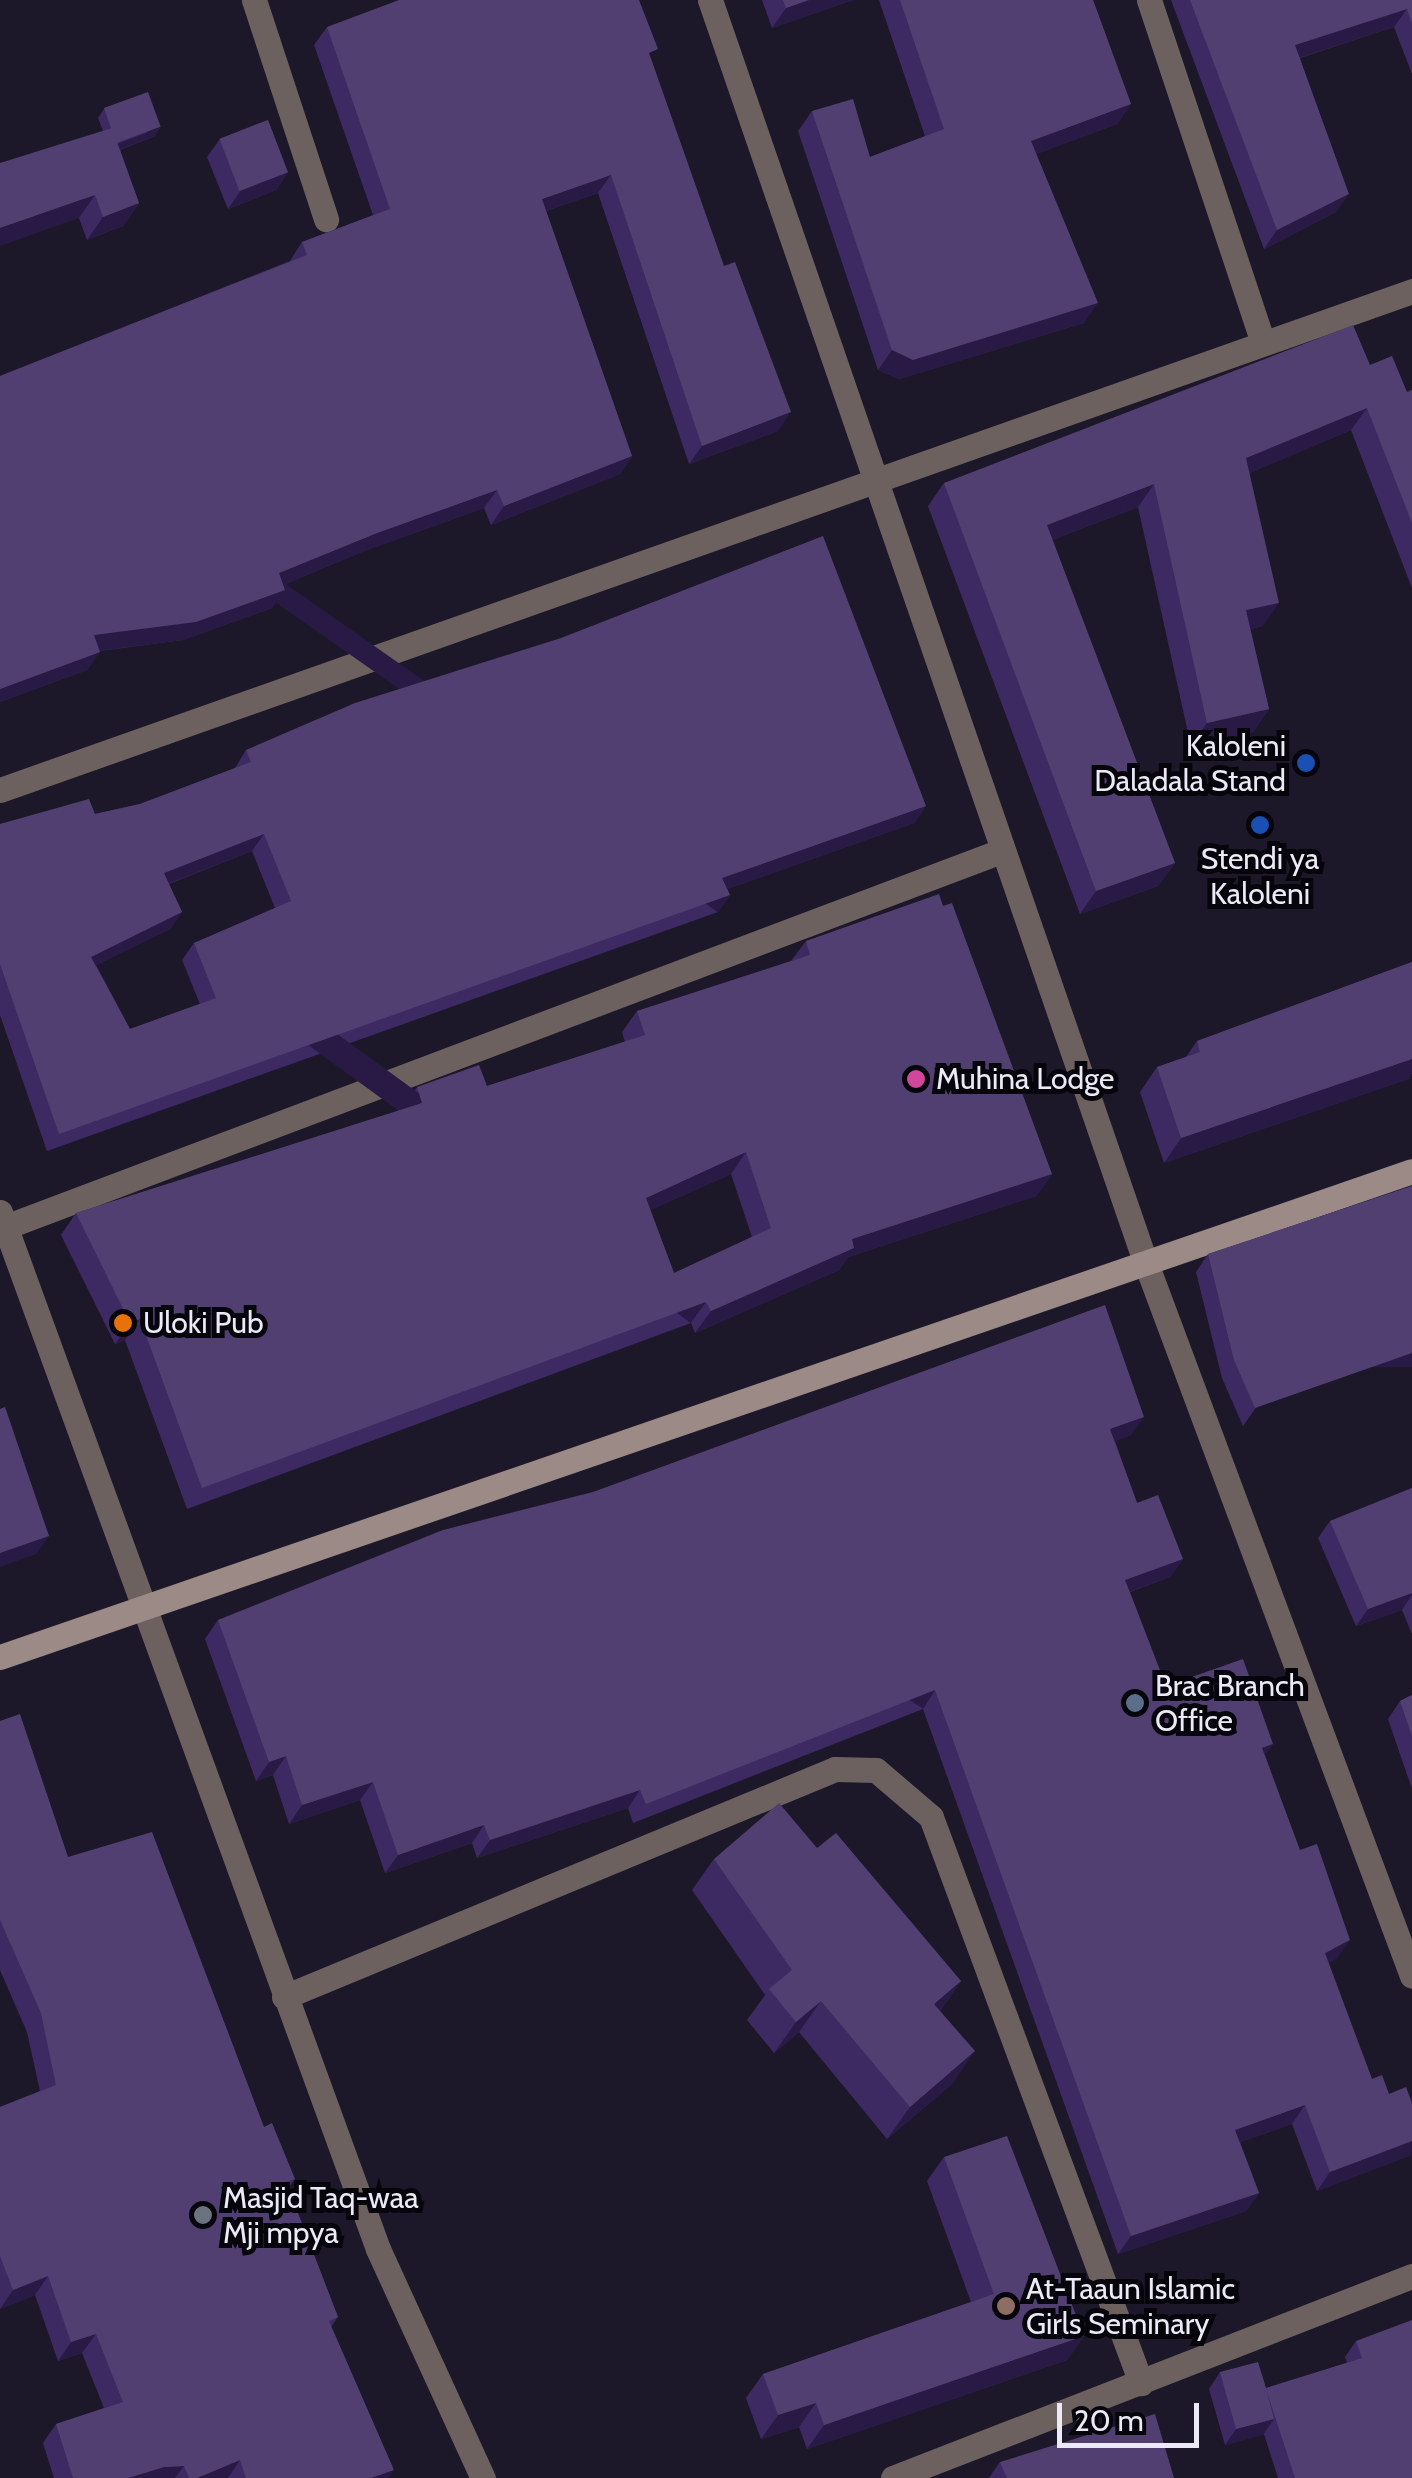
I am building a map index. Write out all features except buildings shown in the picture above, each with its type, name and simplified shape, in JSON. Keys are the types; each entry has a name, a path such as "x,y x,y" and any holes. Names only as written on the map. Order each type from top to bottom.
{"street":[{"path":"254,0 326,219"},
{"path":"710,0 1144,1258 1412,1976"},
{"path":"1148,0 1262,340"},
{"path":"0,790 1262,340 1412,291"},
{"path":"483,2478 378,2248 284,1997 147,1602 2,1223 1001,851"},
{"path":"0,1657 147,1602 1144,1258 1412,1171"},
{"path":"284,1997 835,1768 876,1770 931,1817 1142,2382"},
{"path":"893,2478 1412,2276"}],"place":[{"name":"Kaloleni Daladala Stand","path":"1306,763"},
{"name":"Stendi ya Kaloleni","path":"1260,825"},
{"name":"Muhina Lodge","path":"916,1079"},
{"name":"Uloki Pub","path":"123,1323"},
{"name":"Brac Branch Office","path":"1135,1703"},
{"name":"Masjid Taq-waa Mji mpya","path":"203,2215"},
{"name":"At-Taaun Islamic Girls Seminary","path":"1006,2306"}]}
